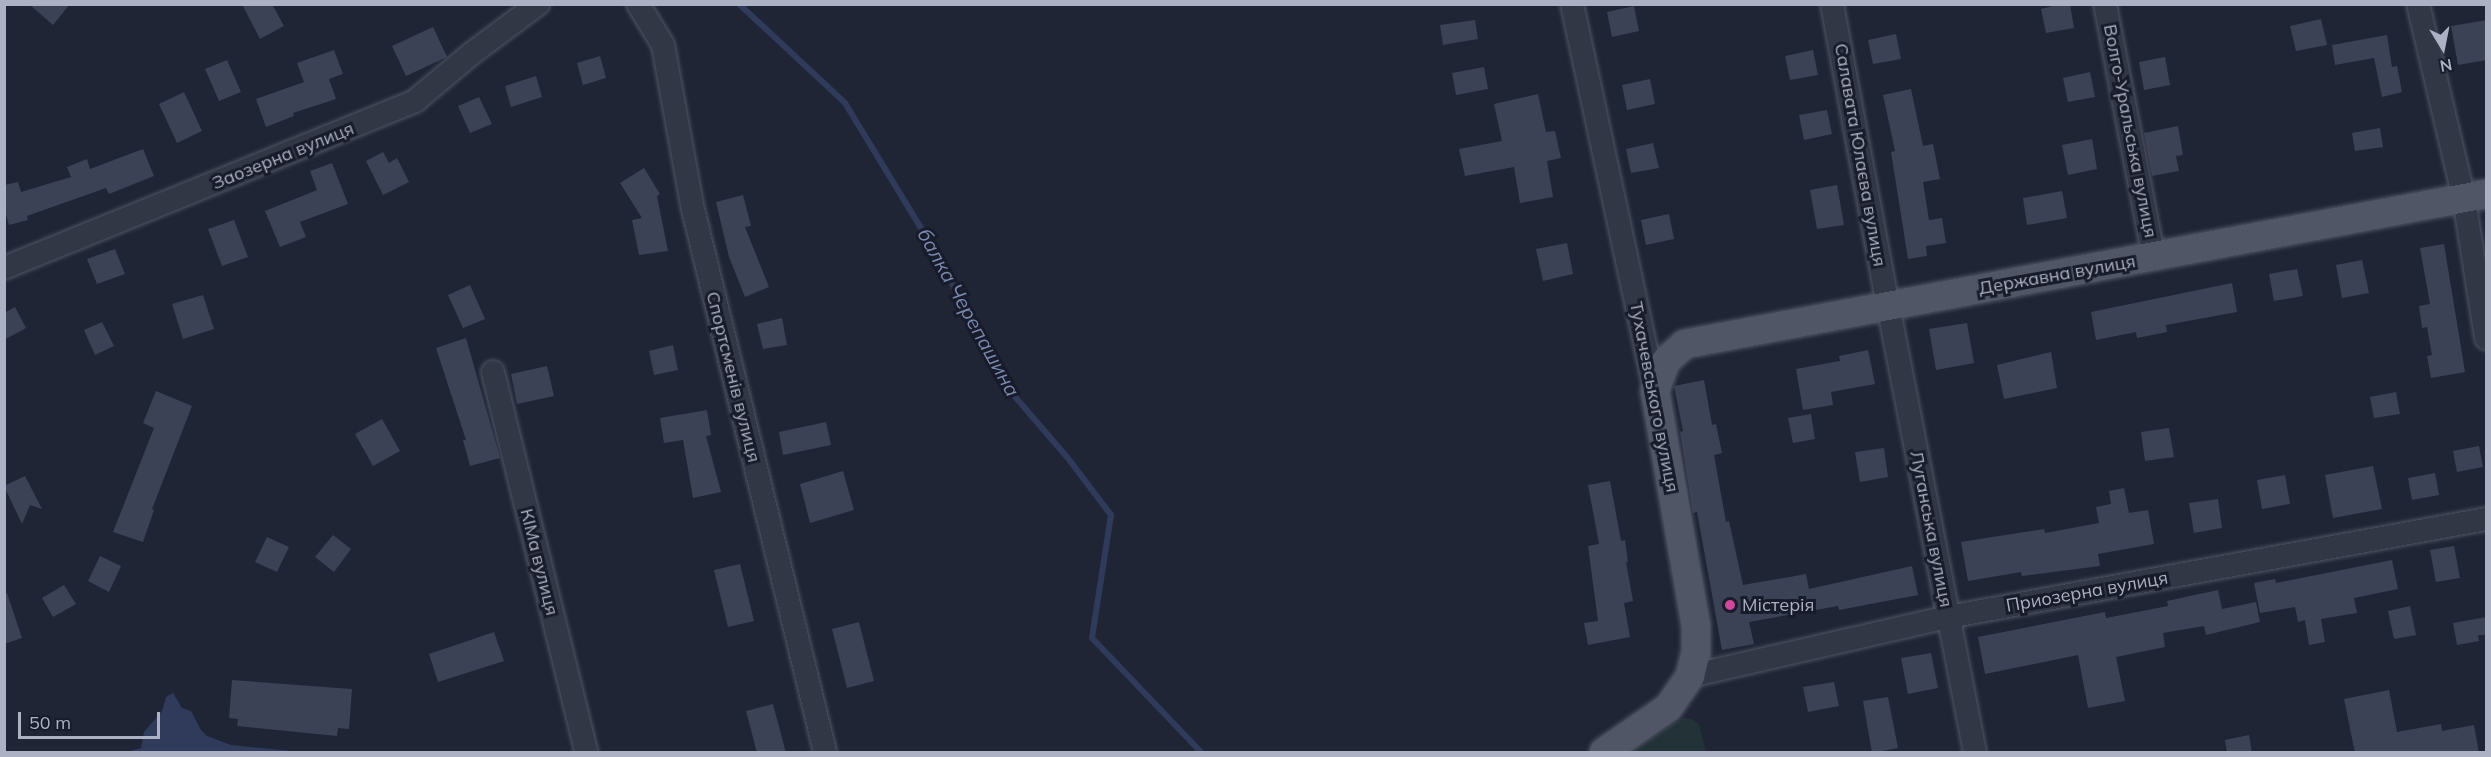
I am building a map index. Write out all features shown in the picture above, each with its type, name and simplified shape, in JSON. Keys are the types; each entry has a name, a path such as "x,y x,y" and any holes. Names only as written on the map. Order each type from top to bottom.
{"main road":[{"name":"Державна вулиця","path":"1655,391 1666,361 1685,344 2476,197"},
{"name":"Тухачевського вулиця","path":"1604,753 1668,708 1690,676 1696,652 1696,626 1655,391"}],"street":[{"name":"Заозерна вулиця","path":"4,268 415,101 471,54 538,4"},
{"name":"Спортсменів вулиця","path":"638,4 663,45 692,205 825,753"},
{"name":"Тухачевського вулиця","path":"1572,4 1655,391"},
{"name":"Салавата Юлаєва вулиця","path":"1832,4 1888,305"},
{"name":"Волго-Уральська вулиця","path":"2105,4 2154,258"},
{"path":"2418,4 2476,197 2487,338"},
{"name":"Луганська вулиця","path":"1888,305 1975,753"},
{"name":"КІМа вулиця","path":"493,372 586,753"},
{"name":"Приозерна вулиця","path":"1690,676 1948,617 2487,519"}],"shaded area":[{"path":"1683,718 1692,719 1699,724 1706,752 1628,752"}],"water":[{"path":"173,693 182,708 191,711 201,730 207,736 231,745 301,752 127,752 141,748 144,732 162,711 166,697"}],"building":[{"path":"29,4 70,4 53,25"},
{"path":"242,4 272,4 284,26 260,39"},
{"path":"2070,4 2074,28 2046,33 2041,9"},
{"path":"1634,6 1639,31 1612,37 1607,12"},
{"path":"2321,19 2327,45 2296,51 2290,26"},
{"path":"1475,20 1478,39 1443,45 1440,25"},
{"path":"2487,20 2487,60 2458,65 2451,26"},
{"path":"433,27 447,57 406,76 392,46"},
{"path":"1896,34 1901,59 1873,64 1868,40"},
{"path":"2387,35 2392,67 2397,66 2402,92 2382,97 2374,58 2335,65 2332,45"},
{"path":"334,50 343,74 329,79 336,99 293,113 294,116 266,127 256,99 304,82 297,63"},
{"path":"1813,50 1818,75 1790,80 1785,56"},
{"path":"600,56 606,78 583,85 577,63"},
{"path":"2165,57 2170,85 2144,90 2139,62"},
{"path":"227,60 241,92 219,101 205,69"},
{"path":"1484,67 1488,89 1456,95 1452,73"},
{"path":"2090,72 2095,97 2068,102 2063,78"},
{"path":"536,76 542,97 511,107 505,86"},
{"path":"1650,79 1655,104 1627,110 1622,85"},
{"path":"1911,89 1923,146 1933,144 1940,179 1923,182 1929,220 1942,218 1946,243 1926,246 1927,256 1908,259 1891,152 1895,151 1883,95"},
{"path":"184,92 202,131 177,143 159,104"},
{"path":"1538,94 1546,132 1555,131 1561,158 1547,161 1553,197 1520,203 1514,167 1465,176 1459,149 1502,141 1494,104"},
{"path":"479,97 492,124 470,133 458,106"},
{"path":"1827,110 1832,134 1804,140 1799,115"},
{"path":"2178,126 2183,155 2176,156 2179,171 2152,176 2144,133"},
{"path":"2380,128 2383,147 2355,151 2352,133"},
{"path":"2092,139 2097,169 2068,175 2062,145"},
{"path":"1653,143 1659,168 1631,173 1626,149"},
{"path":"143,149 154,176 109,194 106,188 27,216 28,220 9,225 4,208 4,185 18,182 21,192 71,177 67,167 87,159 90,169"},
{"path":"383,152 389,163 397,158 409,182 383,195 366,161"},
{"path":"332,163 348,204 300,222 306,237 280,247 265,211 317,190 310,171"},
{"path":"644,168 660,194 657,196 668,251 639,255 632,220 642,218 620,183"},
{"path":"1837,185 1844,225 1817,229 1810,190"},
{"path":"2062,191 2067,218 2027,225 2023,198"},
{"path":"743,195 751,226 745,227 769,287 745,297 729,257 716,202"},
{"path":"1669,214 1674,239 1646,245 1641,220"},
{"path":"234,220 248,257 222,266 208,229"},
{"path":"1567,243 1573,274 1543,281 1536,249"},
{"path":"2444,244 2465,372 2431,378 2427,356 2432,355 2427,327 2422,328 2419,306 2430,304 2420,248"},
{"path":"115,249 125,274 97,284 87,259"},
{"path":"2362,260 2369,293 2342,298 2336,265"},
{"path":"2297,269 2303,296 2274,301 2269,274"},
{"path":"2232,283 2237,312 2166,325 2167,332 2137,338 2136,332 2096,340 2091,312"},
{"path":"470,285 485,319 463,328 448,295"},
{"path":"203,295 214,329 183,339 172,304"},
{"path":"15,307 26,328 4,340 4,313"},
{"path":"782,318 787,345 763,349 757,324"},
{"path":"102,322 114,346 95,355 84,330"},
{"path":"1967,323 1974,363 1936,370 1929,329"},
{"path":"466,338 500,458 470,466 463,440 466,440 436,348"},
{"path":"673,345 678,370 654,375 649,351"},
{"path":"1868,350 1875,384 1831,392 1833,405 1803,410 1796,369 1840,361 1839,356"},
{"path":"2051,352 2057,388 2004,399 1997,365"},
{"path":"547,366 554,396 517,404 511,374"},
{"path":"1704,380 1712,425 1716,424 1722,453 1714,455 1726,522 1729,521 1743,585 1806,574 1809,589 1912,566 1918,595 1839,610 1838,606 1749,622 1754,644 1722,650 1697,512 1693,513 1680,432 1683,431 1674,386"},
{"path":"156,391 192,406 152,509 154,510 143,542 113,532 154,428 143,423"},
{"path":"2396,392 2400,414 2374,418 2370,397"},
{"path":"707,410 711,435 706,436 721,492 693,498 683,440 664,443 660,418"},
{"path":"1811,414 1815,439 1793,443 1788,418"},
{"path":"382,419 400,451 373,466 355,434"},
{"path":"826,422 831,445 783,455 779,432"},
{"path":"2169,428 2174,457 2145,461 2141,432"},
{"path":"2479,446 2483,467 2457,472 2453,451"},
{"path":"1884,448 1888,477 1860,482 1855,452"},
{"path":"2373,466 2382,509 2333,518 2325,475"},
{"path":"843,471 854,510 810,523 800,484"},
{"path":"2435,473 2439,495 2412,500 2408,478"},
{"path":"2285,475 2290,504 2262,509 2257,480"},
{"path":"25,476 42,509 30,505 22,524 4,486"},
{"path":"1610,481 1621,541 1625,540 1628,562 1626,562 1633,601 1624,603 1630,637 1588,645 1584,623 1598,621 1588,546 1599,544 1588,485"},
{"path":"2124,488 2129,513 2148,510 2154,544 2098,554 2100,566 2022,576 2021,572 1968,581 1961,542 2044,529 2045,533 2099,523 2096,507 2111,504 2109,491"},
{"path":"2218,499 2222,528 2194,533 2189,503"},
{"path":"333,535 351,549 334,572 315,557"},
{"path":"267,537 289,547 277,572 255,562"},
{"path":"2454,546 2460,578 2436,582 2430,550"},
{"path":"100,556 121,566 109,592 88,581"},
{"path":"2392,560 2398,589 2354,598 2357,613 2321,619 2325,642 2309,645 2305,620 2298,622 2295,607 2260,613 2254,583 2275,579 2276,583"},
{"path":"740,564 754,621 728,627 714,570"},
{"path":"64,585 76,604 53,617 42,598"},
{"path":"2218,590 2222,609 2256,602 2260,622 2206,635 2204,626 2163,633 2165,647 2116,657 2125,701 2088,708 2078,655 1985,674 1978,637 2105,612 2106,618 2168,606 2167,601"},
{"path":"7,593 22,638 4,644 4,594"},
{"path":"2410,606 2416,635 2394,639 2388,611"},
{"path":"2487,617 2487,635 2478,635 2479,641 2457,645 2453,623"},
{"path":"859,622 874,681 847,688 832,629"},
{"path":"494,632 504,661 438,682 429,654"},
{"path":"1931,653 1938,688 1908,694 1901,658"},
{"path":"232,680 352,689 349,729 338,728 337,736 237,726 238,719 229,718"},
{"path":"1834,682 1839,706 1808,712 1803,687"},
{"path":"2389,690 2397,732 2441,724 2442,731 2474,725 2479,753 2355,753 2344,699"},
{"path":"1888,697 1898,748 1872,753 1863,701"},
{"path":"773,704 786,753 757,753 746,711"},
{"path":"2249,735 2252,753 2227,753 2225,740"}],"waterway":[{"name":"балка Черепашина","path":"739,4 845,103 935,251 1005,385 1067,457 1111,515 1092,638 1201,752"}],"place":[{"name":"Містерія","path":"1730,605"}]}
